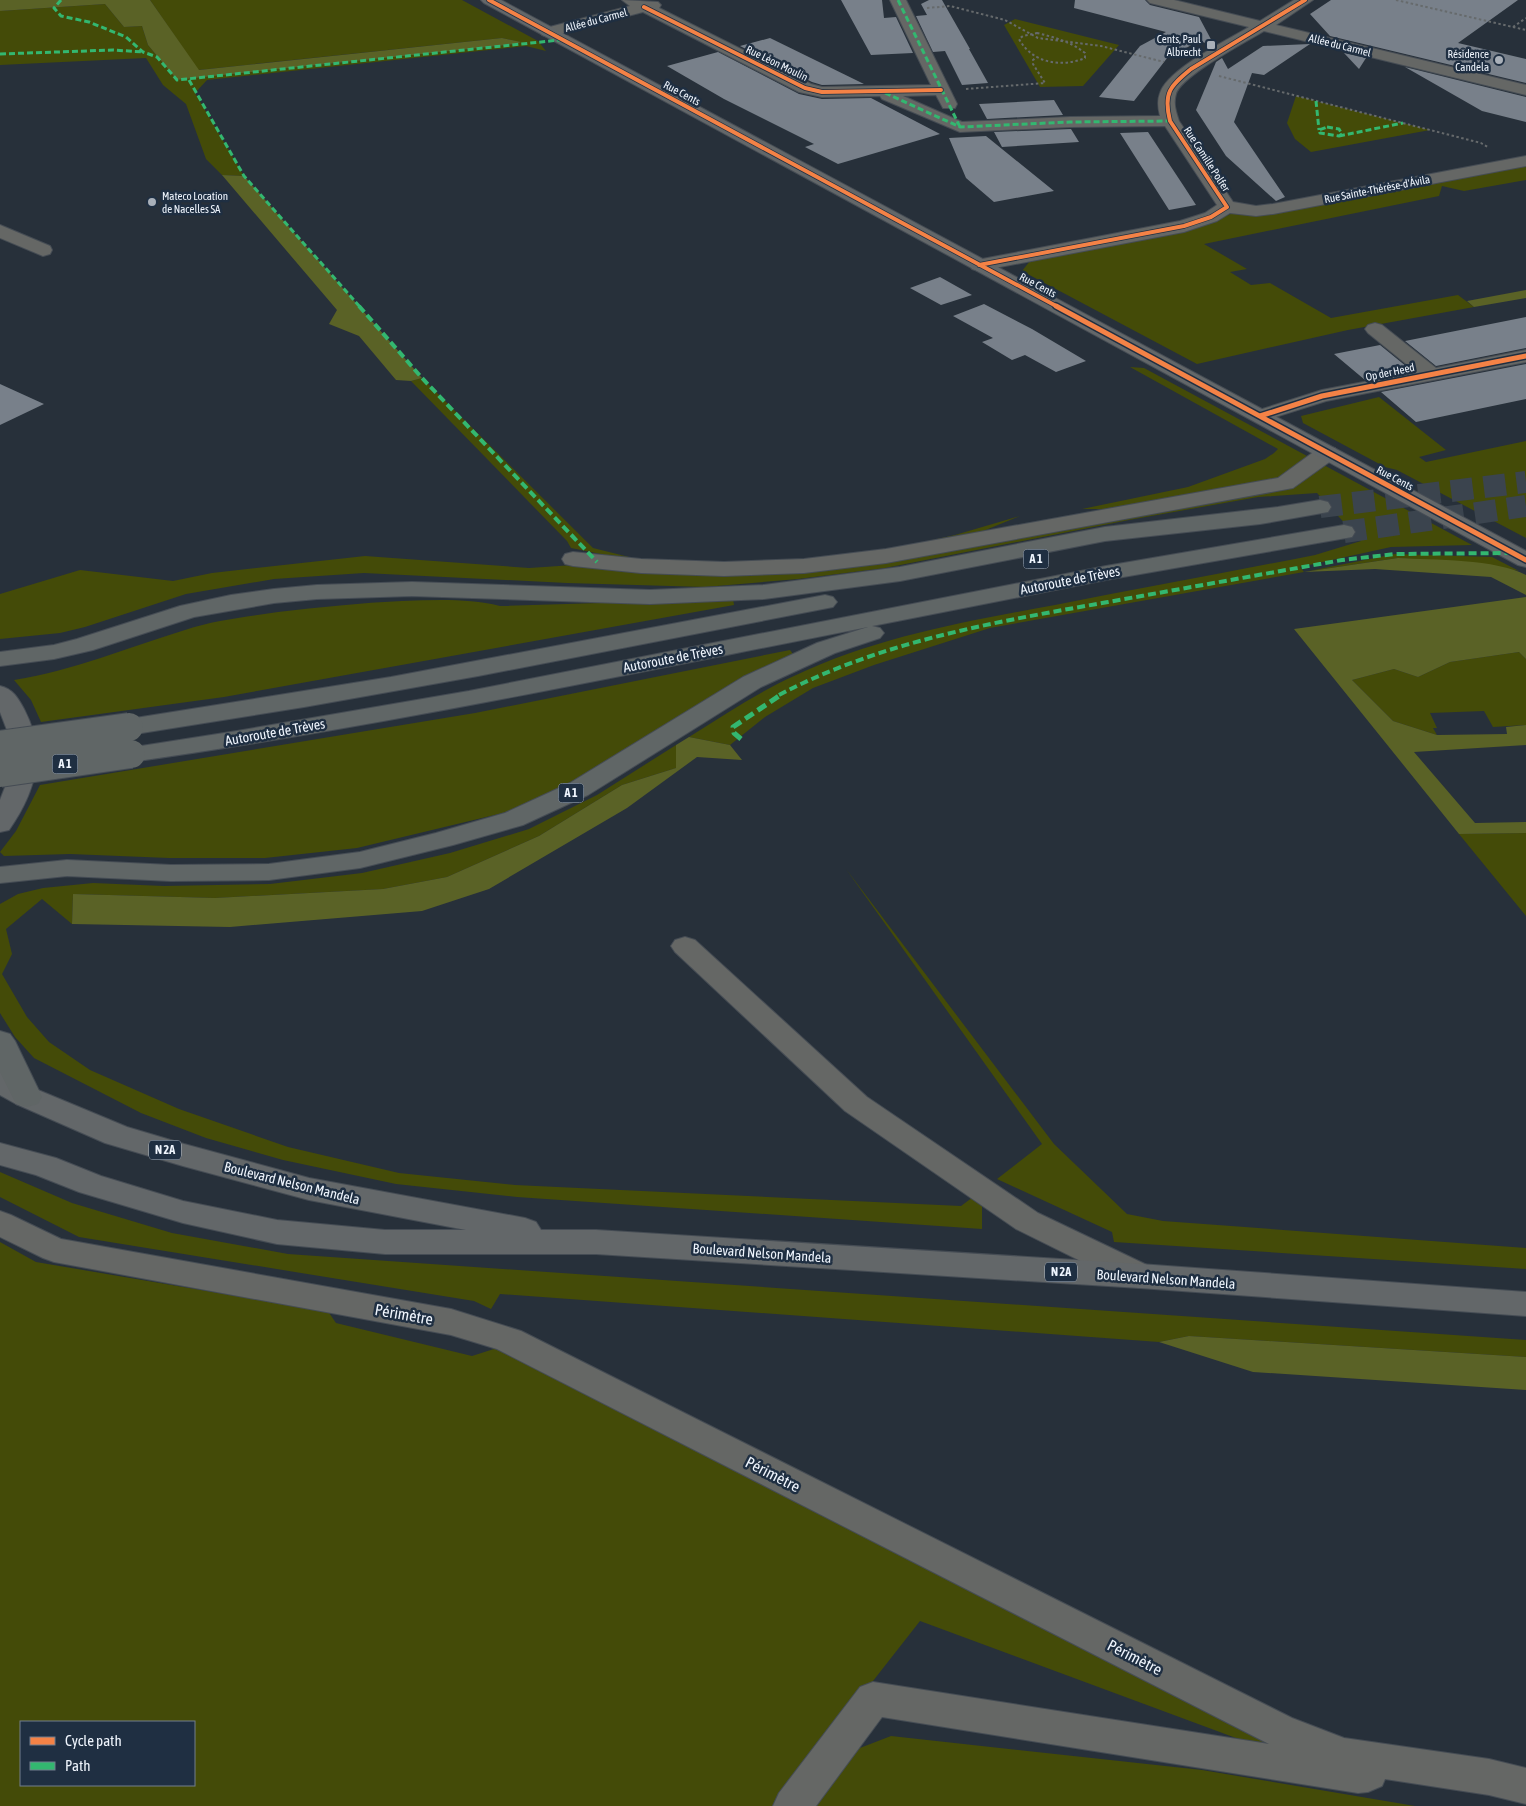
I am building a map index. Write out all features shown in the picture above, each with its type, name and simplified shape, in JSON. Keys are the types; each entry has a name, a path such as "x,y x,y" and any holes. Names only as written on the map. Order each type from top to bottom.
{"highway":[{"name":"Autoroute de Trèves","path":"0,745 227,712 454,673 1106,545 1320,507"},
{"path":"0,659 84,646 188,611 274,596 317,592 412,589 650,597 764,592 900,574 1105,534 1278,514"},
{"name":"Autoroute de Trèves","path":"0,773 237,739 469,698 1106,573 1344,532"},
{"name":"A 1","path":"0,875 66,868 171,873 269,872 360,860 444,839 514,819 579,790 752,682 826,648 894,626 1106,573"},
{"name":"A 1","path":"0,890 40,870"},
{"path":"0,1041 27,1097"}],"main road":[{"name":"Rue Cents","path":"488,0 1526,560"},
{"path":"0,693 18,719 25,745 24,773 13,803 0,824"},
{"name":"Boulevard Nelson Mandela","path":"0,1081 27,1097 116,1135 308,1189 596,1242"},
{"name":"Boulevard Nelson Mandela","path":"0,1138 44,1166"},
{"name":"Boulevard Nelson Mandela","path":"0,1154 44,1166 90,1184 183,1212 277,1232 384,1242 596,1242 1140,1276 1526,1304"}],"street":[{"name":"Allée du Carmel","path":"548,32 637,4 672,0"},
{"path":"898,0 960,127"},
{"name":"Allée du Carmel","path":"1155,0 1526,90"},
{"name":"Rue Camille Polfer","path":"979,264 1184,226 1211,217 1226,207 1170,121 1166,106 1168,93 1174,83 1191,68 1305,0"},
{"name":"Rue Léon Moulin","path":"637,4 805,88 822,92 941,90"},
{"name":"Rue Léon Moulin","path":"882,92 960,127 1070,122 1170,121"},
{"name":"Rue Sainte-Thérèse-d'Ávila","path":"1226,207 1256,211 1273,209 1520,162"},
{"path":"0,231 43,250"},
{"name":"Op der Heed","path":"1375,329 1430,373"},
{"name":"Op der Heed","path":"1260,416 1322,396 1430,373 1526,356"},
{"path":"573,559 641,566 724,568 804,566 886,556 1285,483 1327,452"},
{"path":"685,946 856,1104 1027,1221 1140,1276"},
{"name":"Périmètre","path":"0,1223 54,1250 450,1322 509,1340 1278,1730 1344,1755 1489,1777 1526,1786"},
{"path":"793,1806 873,1699 1358,1775 1424,1768"}],"path":[{"path":"1396,0 1526,30"},
{"path":"923,8 950,6 1004,20 1038,38 1100,46 1191,68 1481,143 1520,162"},
{"path":"1513,27 1526,18"},
{"path":"1029,34 1048,35 1064,42 1080,49 1085,53 1085,58 1072,63 1059,63 1037,57 1025,50 1020,39 1029,34"},
{"path":"941,90 1045,84 1033,64 1033,60 1037,57"}],"green space":[{"path":"0,0 150,0 199,70 502,38 521,42 177,80 148,45 142,26 124,27 105,4 0,11"},
{"path":"150,0 462,0 538,41 546,51 526,46 207,80 195,93 244,176 222,175 206,159 186,104 163,85 146,58 0,65 0,11 105,4 124,27 142,26 148,45 177,80 516,44 520,42 502,38 198,70"},
{"path":"1015,19 1119,45 1083,86 1040,87 1004,25"},
{"path":"1296,96 1430,130 1311,152 1295,139 1287,123"},
{"path":"1526,165 1526,180 1464,191 1442,186 1439,196 1204,244 1247,269 1230,272 1251,285 1270,283 1331,318 1458,295 1474,307 1348,330 1197,364 1022,271 1030,261 1189,229 1233,213"},
{"path":"222,175 244,176 422,378 411,381 396,380 359,336 329,324 337,310"},
{"path":"1526,290 1526,298 1474,307 1467,301"},
{"path":"1130,367 1144,368 1472,545 1391,547 1300,567 1304,572 990,628 874,665 813,688 765,717 730,745 689,737 780,683 825,662 857,651 955,624 1315,555 1361,541 1317,493 1258,497 1129,520 885,568 798,579 705,587 567,583 364,573 274,579 186,594 85,627 60,633 0,639 0,594 80,570 173,581 212,573 365,556 529,568 574,565 797,570 1278,484 1267,480 1221,491 1110,509 1082,509 1188,487 1265,459 1278,449"},
{"path":"422,378 593,548 641,560 725,563 803,560 883,551 955,535 1020,516 971,536 886,552 828,560 731,565 645,563 571,548 567,541 411,381"},
{"path":"1379,397 1446,450 1419,457 1426,462 1526,441 1526,538 1397,470 1385,467 1303,423 1301,416"},
{"path":"1395,554 1492,557 1519,571 1490,565 1398,558 1304,572"},
{"path":"1398,558 1464,561 1514,570 1526,575 1526,595 1491,577 1375,569 1304,572"},
{"path":"1526,597 1526,659 1519,652 1450,662 1418,677 1394,669 1352,680 1393,721 1437,735 1507,734 1506,727 1526,725 1526,745 1414,752 1475,823 1526,822 1526,833 1459,834 1294,629"},
{"path":"733,599 734,605 224,697 41,722 31,700 14,680 80,665 196,627 243,617 293,610 427,600 464,601 500,606"},
{"path":"790,650 793,654 744,676 571,784 507,812 357,848 265,858 169,858 70,854 4,856 0,852 16,831 40,785 475,713"},
{"path":"1519,652 1526,659 1526,725 1493,727 1484,711 1430,713 1437,728 1433,728 1437,735 1393,721 1352,680 1394,669 1418,677 1450,662"},
{"path":"689,737 730,745 742,760 697,757 627,808 489,889 422,911 230,927 72,924 73,894 215,898 383,889 447,877 539,836 622,785 676,768 676,745"},
{"path":"676,745 676,768 622,785 539,836 447,877 383,889 215,898 73,894 72,924 42,899 6,929 12,954 2,974 27,1017 49,1042 90,1070 179,1109 288,1147 399,1173 515,1185 961,1206 973,1197 982,1202 982,1229 517,1197 396,1184 283,1160 206,1138 141,1113 34,1058 15,1037 0,1013 0,904 18,894 43,888 93,883 164,886 270,884 362,873 450,853 529,829 597,795"},
{"path":"1526,833 1526,916 1459,834"},
{"path":"846,869 1054,1144 1127,1214 1163,1221 1526,1248 1526,1269 1114,1242 1112,1232 997,1179 1042,1144"},
{"path":"0,1172 72,1203 172,1233 288,1254 1526,1340 1526,1357 1189,1336 1159,1342 500,1294 491,1309 474,1301 79,1237 0,1197"},
{"path":"0,1242 36,1262 248,1298 325,1307 336,1323 472,1356 497,1348 1273,1742 1271,1751 920,1621 775,1806 0,1806"},
{"path":"1189,1336 1526,1357 1526,1390 1253,1372 1159,1342"},
{"path":"891,1736 1202,1770 1415,1806 806,1806 847,1753"}],"building":[{"path":"841,0 882,0 884,18 896,17 913,53 871,55"},
{"path":"929,0 942,0 988,83 962,85 945,51 933,52 916,16 927,15 921,4"},
{"path":"1075,0 1145,0 1150,5 1199,17 1214,45 1198,41 1176,54 1171,53 1134,101 1099,97 1140,46 1166,32 1074,8"},
{"path":"1331,0 1518,0 1458,43 1526,59 1526,83 1330,36 1310,14"},
{"path":"770,38 864,84 822,85 812,82 740,46"},
{"path":"1310,44 1264,75 1252,73 1234,122 1285,197 1276,201 1226,156 1196,110 1216,62 1222,58 1228,69 1263,46"},
{"path":"718,52 799,94 822,99 871,98 940,134 838,164 805,147 814,144 724,99 667,66"},
{"path":"1344,53 1366,58 1359,69"},
{"path":"1405,67 1526,97 1526,122 1482,111"},
{"path":"1054,100 1063,115 987,119 979,104"},
{"path":"1071,129 1079,142 1002,147 994,132"},
{"path":"1148,132 1196,205 1169,210 1120,133"},
{"path":"986,136 1054,191 994,202 966,178 949,138"},
{"path":"940,277 972,295 941,305 910,288"},
{"path":"984,304 1032,329 1086,361 1056,372 1025,355 1012,360 982,342 993,338 953,316"},
{"path":"1526,317 1526,348 1436,366 1405,341"},
{"path":"1380,345 1412,371 1365,380 1334,354"},
{"path":"1526,364 1526,399 1416,422 1381,392"},
{"path":"0,384 44,404 0,425"}],"tunnel":[{"path":"1320,507 1526,482"},
{"path":"1344,532 1526,506"}],"marked path":[{"path":"61,0 54,8 61,16 89,22 126,37 143,52 157,57 177,80 560,40"},
{"path":"898,0 960,127"},
{"path":"0,54 113,50 143,52"},
{"path":"189,80 244,176 422,378 597,562"},
{"path":"885,93 960,127 1070,122 1170,121"},
{"path":"1316,101 1319,130"},
{"path":"1339,136 1342,134 1339,129 1327,127 1319,130 1320,133 1325,135 1339,136 1403,123"},
{"path":"741,739 734,733 733,727 771,700 813,677 908,643 957,631 1055,611 1342,560 1395,554 1508,553"}],"cycle path":[{"path":"489,0 1526,560"},
{"path":"979,265 1184,226 1211,217 1227,207 1170,121 1166,106 1168,93 1174,83 1191,69 1305,0"},
{"path":"644,7 805,88 822,92 941,90"},
{"path":"1260,416 1322,396 1526,356"}],"place":[{"name":"Cents, Paul Albrecht","path":"1211,45"},
{"name":"Résidence Candela","path":"1499,60"},
{"name":"Mateco Location de Nacelles SA","path":"152,202"}]}
